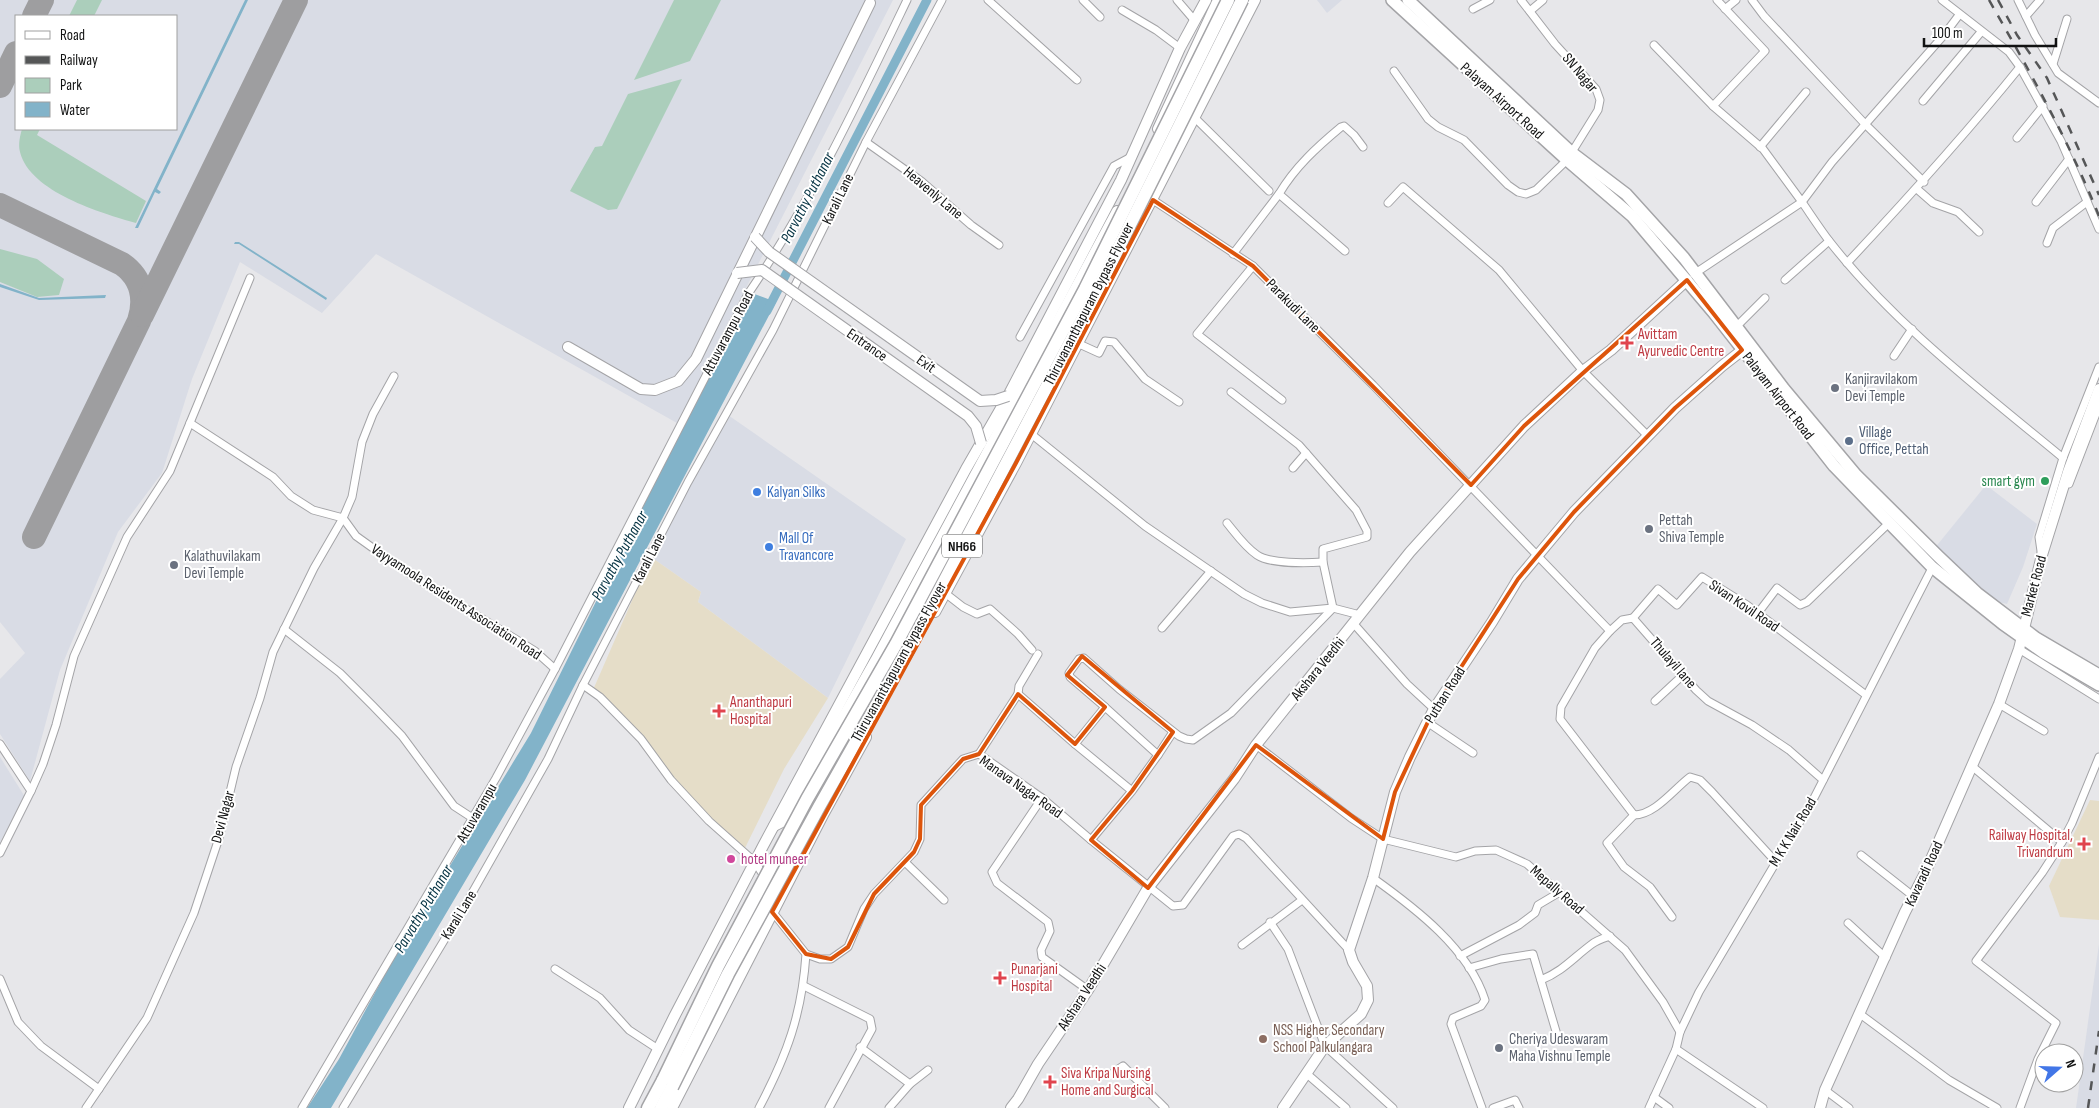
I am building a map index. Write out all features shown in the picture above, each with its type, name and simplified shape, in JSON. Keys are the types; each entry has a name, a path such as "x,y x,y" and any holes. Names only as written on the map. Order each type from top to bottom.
{"highway":[{"name":"Thiruvananthapuram Bypass Flyover","path":"661,1108 667,1084 723,957 807,800 896,644 1084,289 1228,0"},
{"name":"Thiruvananthapuram Bypass Flyover","path":"648,1108 667,1084 819,807 909,648 1082,319 1242,0"}],"main road":[{"name":"Palayam Airport Road","path":"1392,0 1570,156"},
{"name":"Palayam Airport Road","path":"1408,0 1632,216 1691,276 1737,326 1746,347 1856,475 1936,562"},
{"name":"Palayam Airport Road","path":"1691,276 1834,466 1890,522 1936,562 2022,630 2044,653 2099,686"},
{"name":"Palayam Airport Road","path":"2022,630 2099,675"}],"street":[{"name":"Attuvarampu Road","path":"555,670 748,294 775,254 817,178 907,0"},
{"name":"Karali Lane","path":"343,1108 463,909 538,776 688,482 773,330 866,142 942,0"},
{"path":"988,0 1077,80"},
{"path":"1083,0 1100,17"},
{"path":"1177,0 1195,21"},
{"path":"629,1108 774,826 916,561 1008,396 1121,180 1129,158 1180,48 1206,0"},
{"path":"774,826 784,821 875,660 1135,179 1218,0"},
{"path":"672,1108 790,876 945,593 1153,200 1194,117 1256,0"},
{"path":"1473,9 1491,0 1493,3 1497,0"},
{"name":"SN Nagar","path":"1521,0 1555,44 1596,89 1600,100 1598,110 1570,156"},
{"path":"1530,11 1543,0"},
{"path":"1713,106 1765,51 1717,0"},
{"path":"1725,9 1736,0"},
{"path":"1752,0 1866,124 1924,182"},
{"path":"1942,0 2009,52 2020,66 2043,106 2099,229"},
{"path":"2018,0 2058,73 2099,103"},
{"path":"2026,16 2040,0"},
{"path":"568,347 641,389 655,390 678,381 696,359 870,3"},
{"path":"1122,10 1156,30 1180,48"},
{"path":"1691,276 1802,202 1832,162 1944,35 1959,15"},
{"path":"2053,64 2067,19"},
{"path":"1923,101 1982,32"},
{"path":"1654,45 1713,106 1760,147 1802,202 1828,241 1912,329 2063,458"},
{"path":"1847,263 1924,182 1980,118 2020,66"},
{"path":"1394,71 1428,119 1438,127 1464,140 1508,185 1518,192 1526,194 1536,190 1570,156"},
{"path":"1760,147 1806,92"},
{"path":"2017,138 2043,106"},
{"path":"1194,117 1269,191"},
{"path":"1233,254 1287,180 1313,151 1341,127 1344,126 1354,135 1363,147"},
{"name":"Heavenly Lane","path":"866,142 922,181 971,225 999,245"},
{"path":"1020,336 1114,166 1129,158"},
{"path":"2036,202 2068,159"},
{"path":"1388,204 1403,188 1475,248 1499,270 1583,372 1648,436"},
{"path":"1917,189 1933,202 1958,212 1979,232"},
{"path":"1278,194 1345,251"},
{"path":"1153,200 1253,266"},
{"path":"2047,243 2053,228 2087,202"},
{"name":"Exit","path":"755,237 769,252 980,401 996,400 1008,396"},
{"path":"1785,280 1828,241"},
{"name":"Parakudi Lane","path":"1282,400 1197,334 1253,266 1299,310 1471,485 1538,556"},
{"name":"Entrance","path":"738,273 762,270 968,416 976,426 981,443"},
{"name":"Akshara Veedhi","path":"1011,1108 1088,990 1148,888 1234,779 1256,745 1410,552 1524,426 1583,372 1611,350 1691,276"},
{"path":"0,853 31,791 56,725 74,656 127,537 170,472 250,278"},
{"path":"1737,326 1765,298"},
{"path":"1894,356 1912,329"},
{"path":"1077,343 1099,353 1105,341 1114,342 1146,380 1178,402"},
{"name":"Puthan Road","path":"1349,950 1373,878 1395,792 1434,709 1518,579 1574,512 1648,436 1698,386 1746,347"},
{"path":"2099,368 2063,458 2039,537 2042,555 2047,553 2062,502 2099,406"},
{"name":"Devi Nagar","path":"86,1108 147,1018 194,913 219,838 236,768 260,698 273,652 314,568 343,518 352,497 362,442 372,414 394,376"},
{"name":"Market Road","path":"2030,600 2045,544 2068,472 2099,389"},
{"path":"1232,392 1273,423 1306,453 1356,510 1367,531 1367,537 1323,549 1323,562 1334,608"},
{"path":"190,423 273,477 292,496 313,510 343,518"},
{"path":"1030,433 1145,526 1262,603 1290,612 1334,608 1357,620 1407,684 1434,709"},
{"path":"1293,468 1306,453"},
{"name":"Vayyamoola Residents Association Road","path":"343,518 356,536 419,580 535,651 555,670"},
{"path":"1758,613 1777,588 1800,606 1807,602 1890,522"},
{"path":"1227,523 1258,556 1273,560 1307,563 1323,562"},
{"path":"1538,556 1610,631"},
{"name":"M K K Nair Road","path":"1649,1108 1676,1048 1680,1032 1699,992 1775,862 1791,839 1936,562"},
{"path":"1162,628 1211,571"},
{"name":"Sivan Kovil Road","path":"1633,618 1658,589 1677,605 1702,577 1758,613 1866,695"},
{"path":"945,593 963,607 978,614 990,609 1035,652 1019,686 1018,694 979,754"},
{"path":"2022,630 2025,603 2030,600"},
{"name":"Kavaradi Road","path":"1820,1108 1826,1090 1860,1014 1973,767 2019,649 2022,630 2032,610 2030,600"},
{"path":"1158,755 1070,677 1069,673 1079,659 1084,658 1173,732 1186,740 1193,740 1231,714 1334,608"},
{"path":"1633,618 1622,620 1595,648 1560,707 1560,719 1634,815"},
{"name":"Thulayil lane","path":"1633,618 1696,690 1708,701 1752,725 1789,750 1823,780"},
{"path":"284,630 340,673 402,736 454,806 474,819"},
{"path":"2019,649 2099,699"},
{"name":"Attuvarampu","path":"302,1108 411,921 474,819 555,670"},
{"path":"1655,702 1683,674"},
{"path":"584,685 600,698 641,739 672,780 709,822 755,862 762,873 777,881 790,876"},
{"path":"1018,694 1132,791"},
{"path":"1999,704 2044,731"},
{"path":"1075,744 1104,707"},
{"path":"1427,722 1473,753"},
{"path":"1091,840 1132,791 1173,732"},
{"path":"0,744 31,791"},
{"name":"Mepally Road","path":"1256,745 1351,818 1383,839 1456,857 1475,851 1496,850 1527,864 1625,950 1663,1002 1680,1032"},
{"name":"Manava Nagar Road","path":"806,954 820,959 831,959 848,947 864,909 874,894 906,863 914,852 920,839 922,806 963,759 979,754 1042,798 1148,888 1173,906 1183,905 1233,836 1239,834 1251,842 1302,900"},
{"path":"2020,1108 2040,1054 2056,1023 1976,961 2042,873 2062,842 2099,758"},
{"path":"1973,767 2062,842"},
{"path":"1672,917 1650,887 1624,866 1606,843 1634,815 1639,815 1654,808 1690,777 1695,777 1712,792 1775,862"},
{"path":"1042,798 992,872 997,884 1048,922 1050,931 1041,950 1042,957 1088,990"},
{"path":"1861,855 1913,896"},
{"path":"906,863 944,900"},
{"path":"1373,878 1422,916 1470,968 1481,989 1485,1000 1481,1006 1453,1018 1452,1024 1482,1108"},
{"path":"1460,956 1519,924 1535,913 1538,905 1560,892"},
{"path":"739,895 754,895 769,904 772,912 806,954 804,986 791,1039 782,1063 760,1108"},
{"path":"1242,945 1270,922 1302,900 1349,950 1353,962 1368,986 1368,1000 1361,1014 1325,1046 1283,1108"},
{"path":"1270,922 1288,949 1325,1046 1393,1108"},
{"path":"1848,923 1886,958"},
{"path":"1541,980 1556,974 1573,962 1593,942 1610,936"},
{"path":"1470,968 1501,959 1533,954 1558,1038"},
{"path":"555,969 600,998 629,1030 658,1049"},
{"path":"0,979 18,1022 41,1046 99,1089"},
{"path":"804,986 870,1019 872,1029 860,1047 829,1108"},
{"path":"1860,1014 1950,1080 1997,1108"},
{"path":"860,1047 910,1084"},
{"path":"1676,1048 1763,1108"},
{"path":"1114,1072 1123,1066 1165,1108"},
{"path":"889,1108 910,1084 928,1070"},
{"path":"1307,1074 1346,1108"},
{"path":"1826,1090 1849,1108"},
{"path":"1654,1097 1670,1108"},
{"path":"1494,1108 1515,1100 1518,1108"}],"highlighted area":[{"path":"1153,200 1253,266 1471,485 1524,426 1687,280 1742,350 1675,408 1574,512 1518,579 1434,709 1395,792 1383,839 1256,745 1148,888 1091,840 1132,791 1173,732 1082,656 1067,675 1105,707 1075,744 1018,694 979,754 963,759 921,805 920,839 914,852 874,894 848,947 831,959 806,954 772,912 1016,463"}],"shaded area":[{"path":"0,0 893,0 677,423 376,254 322,313 240,262 192,379 162,473 118,532 60,670 30,781 0,734 0,679 25,653 0,622"},
{"path":"1317,0 1342,0 1327,13"},
{"name":"Mall Of Travancore","path":"728,415 906,539 828,698 698,602 701,592 651,557"},
{"path":"1986,485 2037,524 2023,567 2007,604 1991,600 1934,549"},
{"name":"Ananthapuri Hospital","path":"651,557 701,592 698,602 828,698 784,769 744,850 671,781 632,724 593,690"},
{"path":"0,757 25,797 0,842"},
{"name":"Railway Hospital, Trivandrum","path":"2090,800 2099,801 2099,920 2060,917 2049,886"},
{"path":"2099,944 2099,1108 2076,1108 2078,1093 2084,1093 2084,1051"}],"green space":[{"path":"77,0 102,0 94,15 70,15"},
{"path":"674,0 721,0 690,61 634,80"},
{"path":"682,79 617,209 608,210 570,191 595,147 602,146 628,94"},
{"path":"22,130 40,130 37,135 146,201 136,223 69,199 37,179 26,166 20,152"},
{"path":"0,249 37,259 64,279 59,295 37,297 0,282"}],"water":[{"path":"245,0 248,0 157,189 161,192 159,194 155,192 138,228 135,228"},
{"path":"239,242 327,298 326,300 239,244 234,244"},
{"path":"0,284 39,298 106,295 105,298 39,300 0,287"},
{"path":"749,292 776,302 525,780 331,1108 307,1108 339,1059 396,954 531,733"}],"waterway":[{"name":"Parvathy Puthanar","path":"767,311 927,0"}],"taxiway":[{"path":"34,15 42,0"},
{"path":"142,315 296,0"},
{"path":"0,86 15,55"},
{"path":"0,205 122,264 138,282 142,297 139,321 34,537"}],"railway":[{"path":"1989,0 2062,133 2099,216"},
{"path":"1998,0 2017,35 2047,78 2099,195"},
{"path":"2088,1108 2099,1031"}],"place":[{"name":"Avittam Ayurvedic Centre","path":"1627,343"},
{"name":"Kanjiravilakom Devi Temple","path":"1835,388"},
{"name":"Village Office, Pettah","path":"1849,441"},
{"name":"smart gym","path":"2045,481"},
{"name":"Kalyan Silks","path":"757,492"},
{"name":"Pettah Shiva Temple","path":"1649,529"},
{"name":"Mall Of Travancore","path":"769,547"},
{"name":"Kalathuvilakam Devi Temple","path":"174,565"},
{"name":"Ananthapuri Hospital","path":"719,711"},
{"name":"Railway Hospital, Trivandrum","path":"2084,844"},
{"name":"hotel muneer","path":"731,859"},
{"name":"Punarjani Hospital","path":"1000,978"},
{"name":"NSS Higher Secondary School Palkulangara","path":"1263,1039"},
{"name":"Cheriya Udeswaram Maha Vishnu Temple","path":"1499,1048"},
{"name":"Siva Kripa Nursing Home and Surgical","path":"1050,1082"}]}
